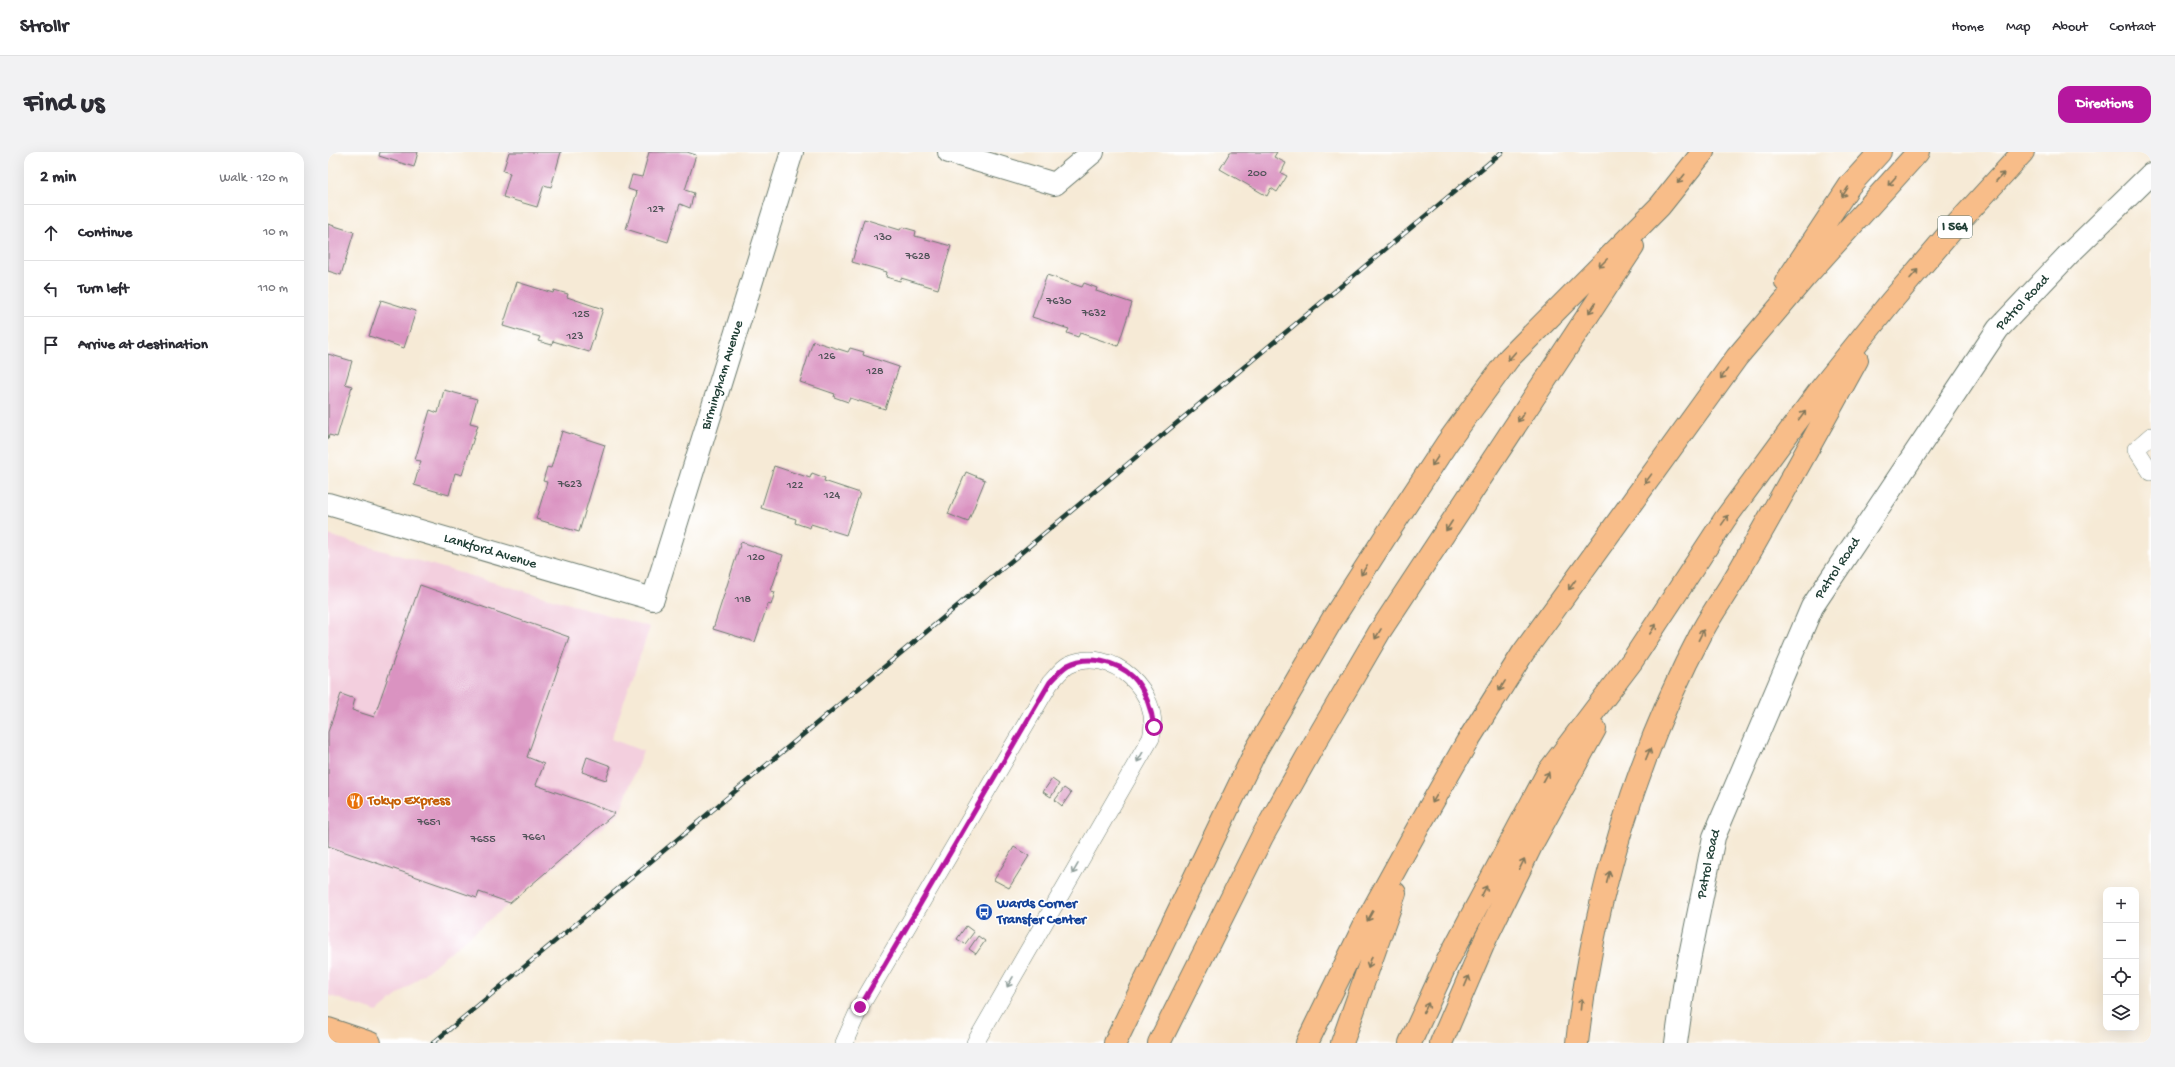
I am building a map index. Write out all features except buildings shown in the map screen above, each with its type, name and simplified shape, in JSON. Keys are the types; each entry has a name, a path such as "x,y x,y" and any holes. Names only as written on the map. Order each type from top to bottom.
{"main road":[{"path":"1159,1043 1262,837 1380,631 1660,206 1703,152"},
{"path":"1307,1043 1364,926 1415,833 1467,742 1523,653 1737,356 1850,185 1880,152"},
{"path":"1737,356 1805,277 1918,152"},
{"name":"I 564","path":"1889,304 1958,223 2023,152"},
{"path":"1115,1043 1256,750 1332,620 1389,530 1447,443 1509,358 1660,206"},
{"path":"1410,1043 1446,964 1548,772 1632,661 1726,520 1820,390 1889,304"},
{"path":"1577,1043 1582,992 1596,920 1614,851 1639,777 1670,701 1704,630 1742,568 1889,304"},
{"path":"1441,1043 1486,938 1533,842 1632,661"},
{"path":"1342,1043 1415,833"},
{"path":"328,1028 370,1043"}],"street":[{"name":"Birmingham Avenue","path":"653,599 792,152"},
{"path":"949,152 1055,184 1093,152"},
{"name":"Patrol Road","path":"1676,1043 1685,980 1714,837 1812,607 1998,329 2069,254 2151,174"},
{"name":"Lankford Avenue","path":"328,504 653,599"}],"lane":[{"path":"2151,436 2136,449 2151,472"},
{"path":"844,1043 860,1007 1050,682 1067,666 1088,659 1112,664 1133,677 1152,708 1154,727 1151,738 975,1043"}],"shaded area":[{"path":"328,535 650,627 611,739 643,751 619,814 377,1012 328,995"}],"railway":[{"path":"433,1043 1502,152"}],"place":[{"name":"Tokyo Express","path":"355,801"},
{"name":"Wards Corner Transfer Center","path":"984,912"}],"route":[{"path":"860,1007 1050,682 1067,666 1088,659 1112,664 1133,677 1152,708 1154,727"}]}
